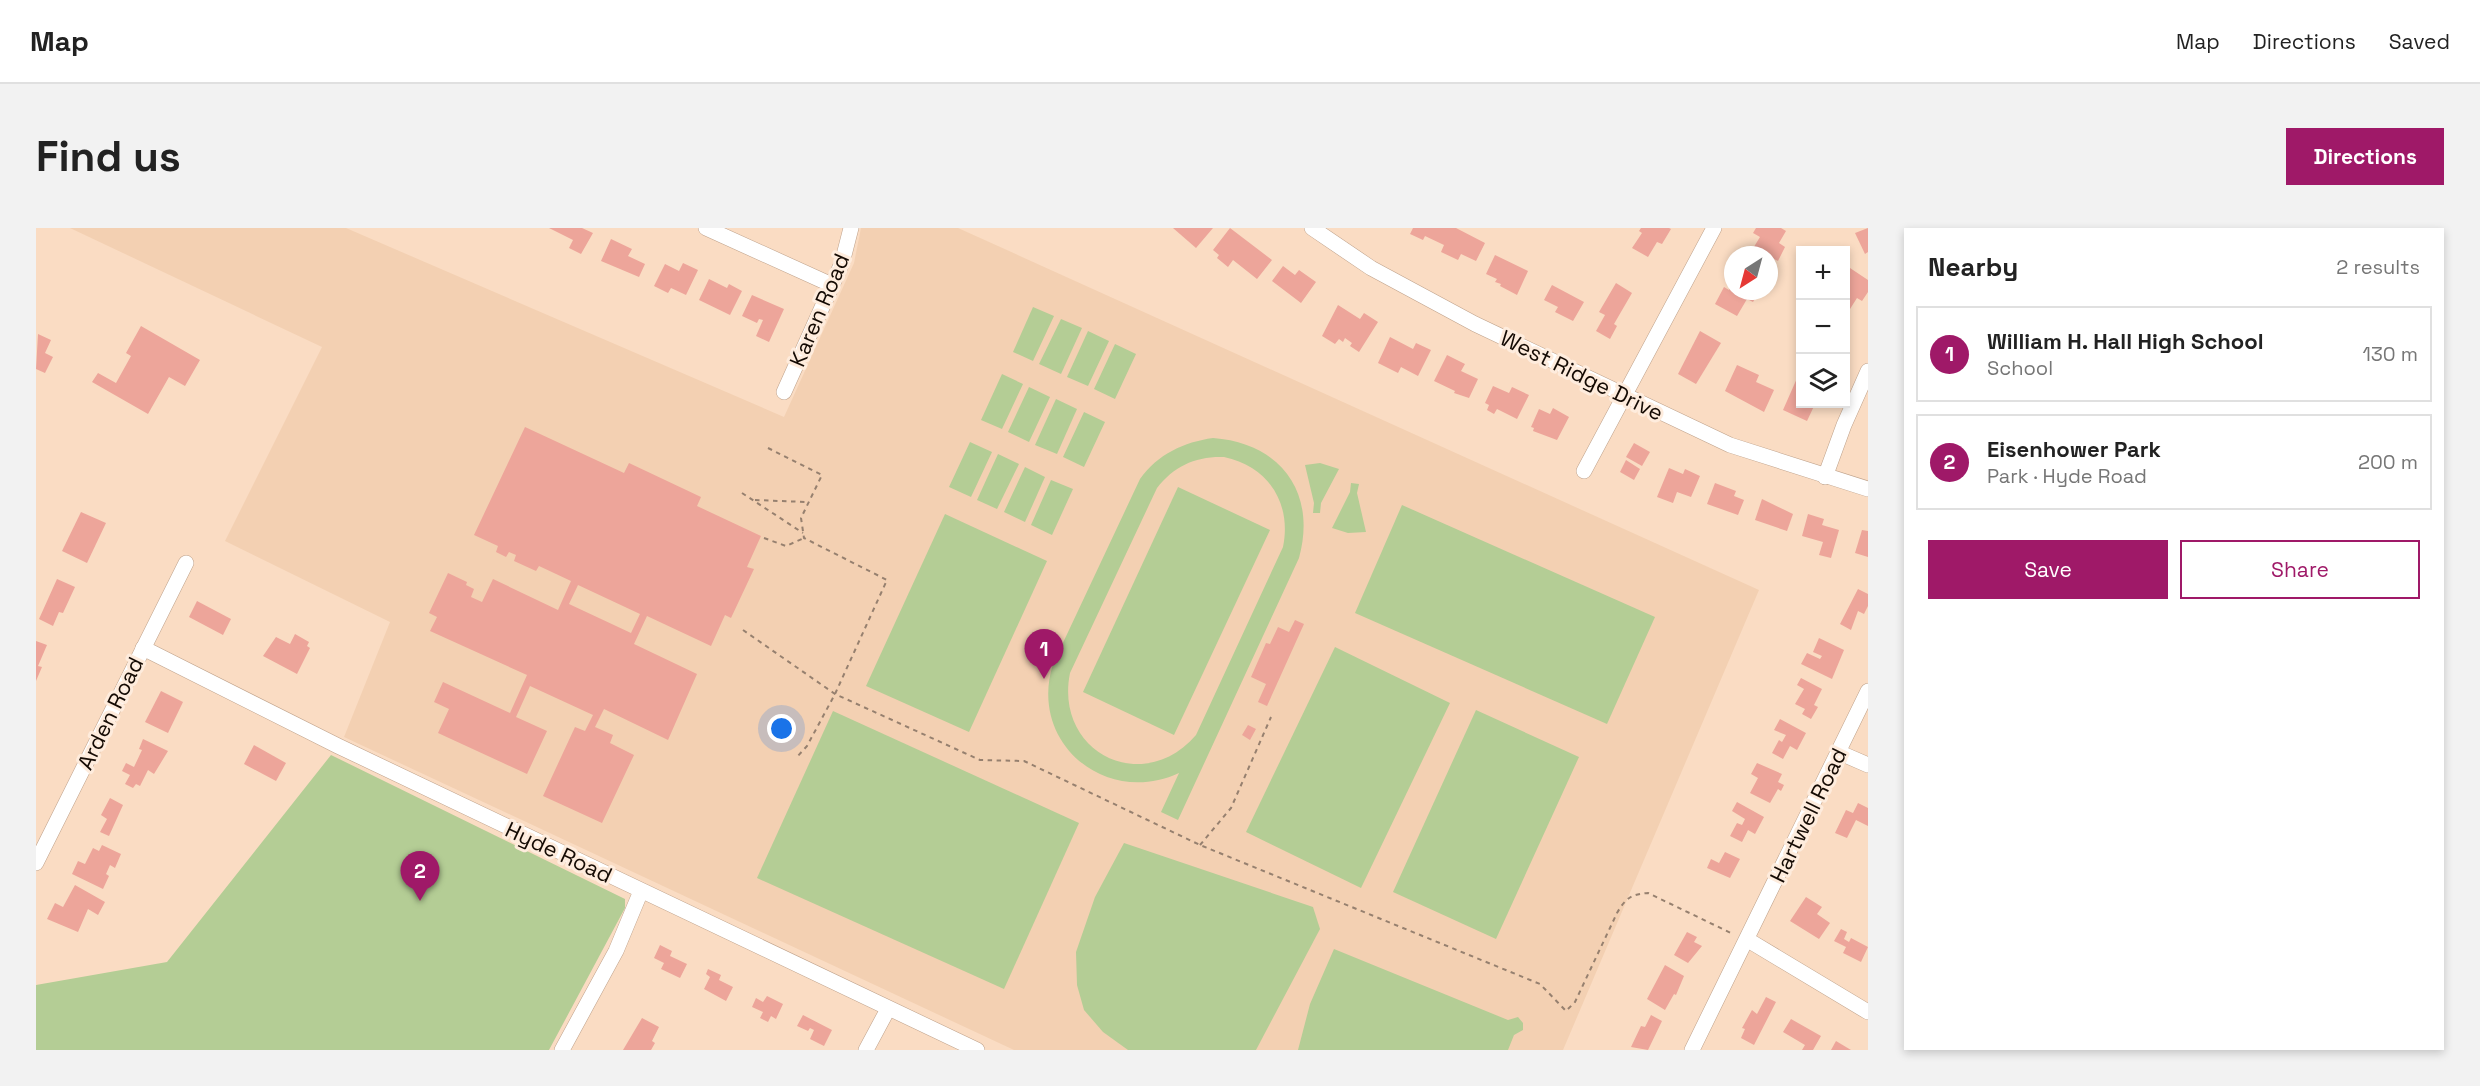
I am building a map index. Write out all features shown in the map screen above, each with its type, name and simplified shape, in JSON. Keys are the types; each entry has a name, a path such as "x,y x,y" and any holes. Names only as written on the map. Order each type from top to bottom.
{"street":[{"path":"706,228 832,285"},
{"name":"Karen Road","path":"784,392 847,249 851,228"},
{"name":"West Ridge Drive","path":"1312,228 1371,268 1475,324 1730,446 1868,489"},
{"path":"1584,471 1714,228"},
{"path":"1825,477 1844,425 1868,371"},
{"name":"Arden Road","path":"36,864 186,563"},
{"name":"Hyde Road","path":"143,648 338,746 977,1050"},
{"name":"Hartwell Road","path":"1692,1050 1748,940 1868,691"},
{"path":"1838,752 1868,765"},
{"path":"562,1050 616,951 641,891"},
{"path":"1748,940 1868,1012"},
{"path":"866,1050 888,1009"}],"path":[{"path":"768,448 822,475 801,518 804,538"},
{"path":"742,494 803,533"},
{"path":"752,500 807,502"},
{"path":"764,538 786,546 804,538"},
{"path":"796,758 807,746 835,694 887,580 804,538"},
{"path":"743,630 835,694 980,760 1024,761 1200,845 1540,984 1566,1011 1575,1002 1617,913 1625,900 1635,894 1648,893 1748,940"},
{"path":"1200,845 1231,808 1271,717"}],"shaded area":[{"path":"70,228 346,228 784,417 854,263 861,228 958,228 1759,590 1563,1050 1014,1050 344,737 390,622 225,541 322,347"}],"green space":[{"path":"1033,307 1054,316 1033,361 1013,352"},
{"path":"1061,319 1082,328 1061,374 1039,364"},
{"path":"1088,331 1109,341 1088,386 1067,377"},
{"path":"1115,344 1136,354 1115,399 1094,389"},
{"path":"1002,374 1023,384 1002,429 981,420"},
{"path":"1029,387 1050,397 1029,442 1008,432"},
{"path":"1056,399 1077,409 1057,454 1035,445"},
{"path":"1084,412 1105,422 1084,467 1063,457"},
{"path":"1213,438 1237,442 1258,450 1275,461 1288,476 1298,493 1303,513 1303,534 1299,558 1178,820 1161,812 1179,773 1152,781 1125,781 1100,774 1079,761 1063,742 1052,719 1048,693 1053,664 1140,479 1163,456 1182,446","holes":["1224,457 1240,462 1264,478 1280,502 1284,516 1283,547 1196,735 1175,753 1152,763 1129,763 1107,757 1089,744 1075,725 1069,701 1070,673 1157,488 1178,468 1204,458"]},
{"path":"970,442 992,452 971,497 949,487"},
{"path":"998,454 1019,464 997,509 977,500"},
{"path":"1320,463 1339,469 1321,503 1320,513 1313,513 1314,503 1305,465"},
{"path":"1025,467 1045,477 1025,522 1004,512"},
{"path":"1051,480 1073,489 1052,535 1031,525"},
{"path":"1351,483 1359,484 1357,493 1366,532 1348,533 1332,528 1350,492"},
{"path":"1178,487 1270,530 1174,735 1083,692"},
{"path":"1402,505 1655,617 1607,724 1355,613"},
{"path":"945,514 1047,561 969,732 866,686"},
{"path":"1335,647 1450,703 1361,888 1246,832"},
{"path":"1476,710 1579,757 1496,939 1393,892"},
{"path":"833,711 1079,823 1004,989 757,878"},
{"path":"331,755 625,899 625,908 549,1050 36,1050 36,985 167,962"},
{"path":"1124,843 1313,907 1320,929 1256,1050 1128,1050 1103,1032 1084,1010 1077,985 1076,952 1095,897"},
{"path":"1334,949 1508,1020 1518,1017 1523,1023 1523,1030 1514,1035 1508,1050 1298,1050 1310,1004"}],"building":[{"path":"549,228 582,228 593,233 581,254 569,248 573,240"},
{"path":"1173,228 1213,228 1196,248"},
{"path":"1230,228 1272,260 1257,279 1233,260 1228,267 1217,258 1219,255 1213,250"},
{"path":"1413,228 1456,228 1485,243 1476,261 1461,254 1458,260 1441,252 1444,245 1425,236 1423,240 1410,234"},
{"path":"1641,228 1671,229 1662,244 1657,242 1648,257 1632,248 1642,233 1639,231"},
{"path":"1756,228 1781,228 1786,231 1779,243 1785,247 1778,261 1778,246 1754,246 1760,237 1753,233"},
{"path":"1868,228 1868,252 1865,254 1855,233"},
{"path":"611,239 632,249 628,256 645,264 639,277 601,261"},
{"path":"1495,255 1528,271 1517,295 1500,286 1501,284 1495,282 1497,279 1486,274"},
{"path":"683,263 698,270 686,295 671,288 668,293 654,286 665,264 679,271"},
{"path":"1283,266 1295,275 1299,270 1316,282 1301,303 1272,281"},
{"path":"1850,268 1868,280 1868,292 1862,301 1857,298 1850,309"},
{"path":"709,279 727,288 729,284 742,291 730,315 699,300"},
{"path":"1616,283 1632,293 1614,324 1617,326 1610,339 1596,331 1605,315 1599,312"},
{"path":"1552,285 1584,302 1573,321 1555,312 1558,307 1544,300"},
{"path":"1724,287 1724,300 1746,300 1737,316 1715,304"},
{"path":"752,295 784,309 769,342 756,336 763,320 759,319 757,323 742,316"},
{"path":"1338,305 1360,319 1364,313 1378,322 1359,352 1350,346 1352,343 1345,338 1343,342 1339,339 1335,344 1322,336"},
{"path":"141,326 200,360 185,386 169,377 148,414 92,382 98,373 116,383 131,356 126,353"},
{"path":"1700,331 1721,343 1696,384 1678,374"},
{"path":"38,334 51,340 45,353 53,357 45,373 36,369"},
{"path":"1390,337 1413,349 1416,343 1431,350 1418,376 1401,367 1398,373 1378,363"},
{"path":"1447,355 1465,364 1461,371 1478,379 1469,398 1454,393 1455,391 1434,381"},
{"path":"1737,365 1759,375 1756,382 1774,390 1764,412 1725,391"},
{"path":"1796,381 1796,408 1813,408 1807,421 1783,410"},
{"path":"1493,386 1509,393 1512,387 1529,395 1517,419 1497,409 1494,414 1487,410 1489,405 1485,403"},
{"path":"1553,408 1569,417 1557,440 1533,431 1534,428 1531,427 1539,409 1550,414"},
{"path":"525,427 624,473 629,463 701,497 697,506 761,536 747,567 754,569 731,618 725,615 711,646 647,616 634,644 697,674 668,740 604,709 595,727 613,735 610,743 634,755 602,823 543,796 575,727 585,731 593,715 530,686 516,717 547,731 527,774 438,733 449,709 434,702 443,682 510,713 527,675 430,631 437,617 429,613 448,573 467,582 466,585 474,589 471,597 482,602 493,579 558,610 571,581 539,566 536,571 514,561 516,555 509,552 506,557 496,552 498,546 474,535","holes":["578,585 640,614 631,633 569,604"]},
{"path":"1634,443 1650,452 1642,466 1626,457"},
{"path":"1626,460 1640,469 1634,480 1620,472"},
{"path":"1669,468 1683,474 1685,469 1700,476 1691,497 1677,492 1673,503 1657,497"},
{"path":"1715,483 1736,491 1734,496 1744,500 1738,515 1707,504"},
{"path":"1762,499 1793,514 1787,531 1755,520"},
{"path":"81,512 106,523 87,563 62,551"},
{"path":"1808,514 1824,519 1822,525 1839,530 1831,558 1819,555 1823,542 1802,536"},
{"path":"1862,530 1868,531 1868,557 1855,553"},
{"path":"57,579 75,587 63,613 59,612 53,626 39,619"},
{"path":"1858,589 1868,594 1868,606 1864,614 1858,611 1851,630 1840,624"},
{"path":"197,601 231,619 223,635 189,617"},
{"path":"1295,620 1304,624 1267,706 1258,702 1266,684 1251,677 1266,643 1270,644 1278,627 1289,632"},
{"path":"295,634 309,642 307,646 310,648 297,674 263,656 276,637 290,644"},
{"path":"1819,638 1844,650 1832,679 1801,664 1807,653 1820,659 1822,656 1813,652"},
{"path":"36,641 47,645 38,666 42,667 36,681"},
{"path":"1801,678 1822,689 1814,705 1818,707 1811,719 1802,714 1805,709 1795,704 1804,689 1797,685"},
{"path":"161,691 183,702 168,733 145,722"},
{"path":"1780,719 1806,733 1797,750 1790,746 1783,759 1772,753 1779,740 1782,742 1786,735 1774,730"},
{"path":"1248,725 1256,729 1250,740 1242,735"},
{"path":"143,739 168,751 154,774 148,770 140,786 136,784 133,788 125,784 130,775 122,771 126,763 134,767 142,750 139,749"},
{"path":"254,745 286,763 276,781 244,764"},
{"path":"1757,763 1782,774 1778,782 1784,785 1781,791 1778,789 1770,803 1750,793 1758,778 1751,774"},
{"path":"110,798 123,805 109,836 100,832 107,819 101,815"},
{"path":"1737,802 1764,817 1755,834 1748,830 1742,842 1730,836 1737,823 1742,825 1745,819 1732,811"},
{"path":"1858,803 1868,808 1868,826 1856,820 1847,838 1835,833 1846,810 1853,813"},
{"path":"102,845 121,854 115,868 110,865 106,874 109,876 103,889 72,874 78,861 85,864 93,848 99,851"},
{"path":"1725,852 1740,859 1730,878 1707,868 1711,859 1719,863"},
{"path":"75,885 105,902 98,915 88,909 78,932 47,919 55,903 63,907"},
{"path":"1806,897 1822,907 1817,914 1830,923 1819,939 1790,921"},
{"path":"1841,929 1847,932 1844,939 1849,942 1851,938 1868,947 1861,962 1843,953 1846,947 1834,941"},
{"path":"1687,932 1697,937 1694,942 1702,946 1688,963 1674,955"},
{"path":"660,945 672,951 670,956 687,964 680,978 661,969 664,963 654,958"},
{"path":"1665,965 1684,976 1676,995 1674,994 1665,1010 1647,999"},
{"path":"708,969 721,975 719,980 733,987 726,1001 704,989 710,977 706,974"},
{"path":"767,996 783,1004 776,1019 771,1016 768,1022 760,1018 763,1012 752,1007 756,998 763,1002"},
{"path":"1766,997 1776,1002 1754,1045 1741,1038 1745,1029 1742,1028 1752,1010 1757,1014"},
{"path":"803,1015 832,1030 824,1046 810,1039 814,1030 810,1028 808,1031 797,1026"},
{"path":"1651,1015 1662,1021 1648,1050 1631,1047 1641,1026 1645,1027"},
{"path":"642,1018 659,1027 652,1041 655,1043 651,1050 623,1050"},
{"path":"1791,1019 1821,1036 1813,1050 1802,1050 1805,1045 1783,1032"},
{"path":"1836,1041 1851,1050 1831,1050"}],"place":[{"name":"William H. Hall High School","path":"1044,679"},
{"name":"Eisenhower Park","path":"420,901"}]}
